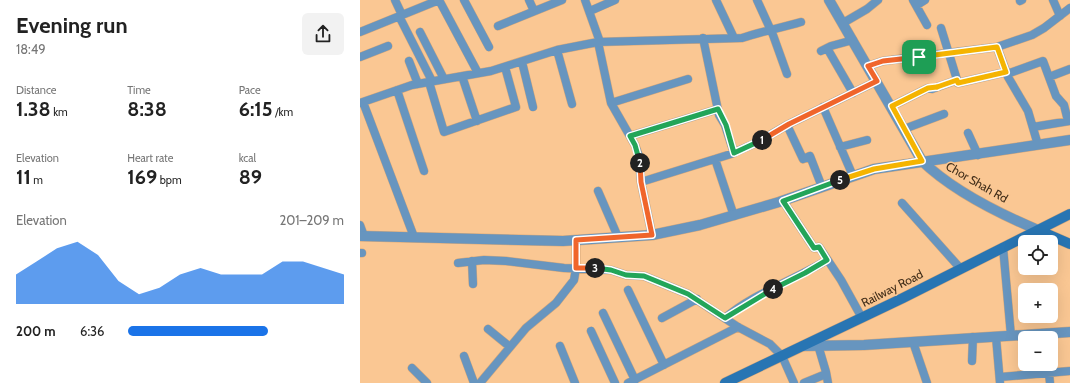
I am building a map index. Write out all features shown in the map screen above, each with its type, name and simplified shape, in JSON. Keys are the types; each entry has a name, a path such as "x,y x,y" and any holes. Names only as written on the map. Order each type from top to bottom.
{"main road":[{"name":"Railway Road","path":"727,382 862,318 1070,214"},
{"path":"1038,230 1070,244"}],"street":[{"path":"395,0 400,16 430,82 444,132 516,107 505,67"},
{"path":"360,32 439,0 478,73"},
{"path":"464,0 489,47"},
{"path":"529,0 534,11"},
{"path":"498,26 562,0"},
{"path":"585,0 590,11 599,42 611,104 630,136 639,156 641,182 652,235"},
{"path":"590,11 615,0"},
{"path":"716,0 734,38"},
{"path":"757,0 771,29 787,74"},
{"name":"Chor Shah Rd","path":"829,0 854,40 922,161 932,171 951,184 1038,230"},
{"path":"843,23 867,9 878,0"},
{"path":"925,0 915,3 927,26"},
{"path":"1053,0 1060,16"},
{"path":"868,66 883,61 997,47 1044,28 1070,8"},
{"path":"414,237 361,103 418,84 505,67 557,50 599,42 742,38 801,22"},
{"path":"941,28 958,83 1007,73 1044,61 1056,96 1064,105 1069,121 1033,127"},
{"path":"420,32 444,79"},
{"path":"703,38 718,109 726,125 734,153"},
{"path":"853,93 824,50 854,40"},
{"path":"360,57 388,46"},
{"path":"997,47 1017,94 1028,111 1038,144"},
{"path":"557,50 572,104"},
{"path":"409,61 418,84"},
{"path":"522,62 533,107"},
{"path":"1049,77 1070,69"},
{"path":"462,76 478,121"},
{"path":"611,104 688,79"},
{"path":"892,106 928,88 932,89 957,80"},
{"path":"641,182 734,153 877,81"},
{"path":"397,90 424,171"},
{"path":"823,107 853,176"},
{"path":"630,136 718,109"},
{"path":"904,129 944,114"},
{"path":"787,125 802,159 810,156 822,187"},
{"path":"968,133 978,154"},
{"path":"840,147 867,140"},
{"path":"360,225 362,236 522,241 576,240 652,235 684,229 734,216 783,201 874,169 1070,140"},
{"path":"715,159 734,216"},
{"path":"598,190 618,237"},
{"path":"783,201 814,248 819,247 862,318"},
{"path":"902,203 960,268"},
{"path":"480,383 526,328 556,303 574,280 576,268 576,240"},
{"path":"1003,247 1011,336"},
{"path":"725,318 731,312 827,260"},
{"path":"458,263 506,261 611,270 626,275 644,276 688,294 738,327 770,344 782,356 794,383"},
{"path":"472,262 473,284"},
{"path":"628,290 664,365"},
{"path":"662,318 697,299"},
{"path":"603,313 631,381 738,327"},
{"path":"488,329 510,347"},
{"path":"591,331 615,383"},
{"path":"803,346 864,345 1070,332"},
{"path":"972,361 973,337"},
{"path":"996,337 1000,380 1020,379 1049,373 1070,371"},
{"path":"913,342 927,383"},
{"path":"818,345 828,383"},
{"path":"560,346 572,382"},
{"path":"464,356 474,383"},
{"path":"412,368 427,383"},
{"path":"1049,373 1050,383"},
{"path":"804,383 826,374"}],"route":[{"path":"997,47 1006,72 958,83 957,80 932,89 928,88 892,106 922,161 874,169 783,201 814,248 819,247 827,260 731,312 725,318 688,294 644,276 626,275 611,270 594,268 576,268 576,240 652,235 641,182 639,156 630,136 718,109 719,115 726,125 734,153 758,142 820,108 877,81 868,66 883,61 919,57 997,47"}]}
